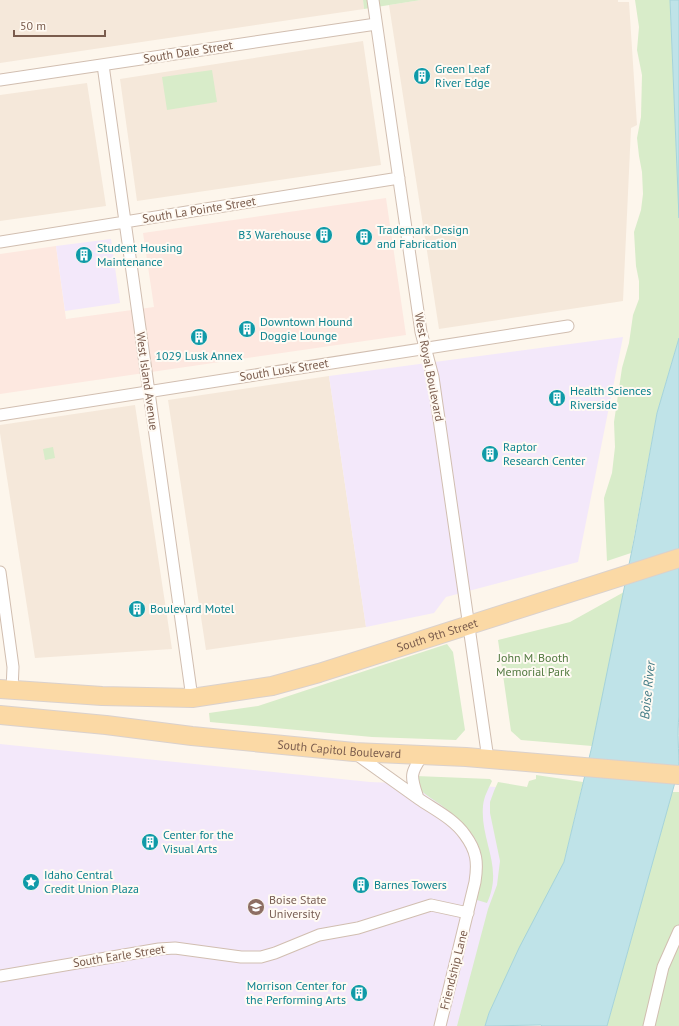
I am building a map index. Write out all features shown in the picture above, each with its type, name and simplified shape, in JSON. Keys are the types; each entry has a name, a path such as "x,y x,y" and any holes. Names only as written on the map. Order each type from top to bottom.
{"main road":[{"name":"South 9th Street","path":"192,698 272,686 319,673 679,558"},
{"path":"6,690 102,696 192,698"},
{"name":"South Capitol Boulevard","path":"0,715 354,752 538,762 679,775"}],"street":[{"name":"West Royal Boulevard","path":"373,0 421,332 433,377 488,759"},
{"name":"South Dale Street","path":"0,80 376,24"},
{"name":"West Island Avenue","path":"103,64 192,698"},
{"name":"South La Pointe Street","path":"0,242 398,178"},
{"name":"South Lusk Street","path":"0,415 568,326"},
{"path":"0,572 13,667 6,690"},
{"name":"Friendship Lane","path":"354,752 446,817 460,829 476,855 478,866 440,1026"},
{"path":"418,798 412,778 415,766 423,755"},
{"name":"South Earle Street","path":"0,976 159,949 175,948 241,957 261,957 319,935 358,928 431,905 468,913"},
{"path":"649,1026 664,967 679,931"}],"shaded area":[{"path":"0,0 363,0 364,9 0,63"},
{"path":"421,0 618,0 618,2 629,2 637,125 631,128 623,301 439,329 389,5"},
{"path":"363,41 381,165 137,201 120,79"},
{"path":"87,83 106,206 0,221 0,95"},
{"path":"386,198 406,335 0,394 0,254 56,246 66,319 154,307 143,233"},
{"path":"111,239 120,303 65,311 56,246"},
{"path":"623,337 578,562 446,597 434,613 366,627 329,376"},
{"path":"329,376 366,627 206,650 168,400"},
{"path":"135,405 172,649 35,658 0,425"},
{"name":"Boise State University","path":"0,744 370,782 545,789 481,1026 0,1026"}],"green space":[{"path":"363,0 421,0 364,9"},
{"path":"635,0 670,0 679,218 679,338 657,413 631,553 607,561 604,498 612,473 615,447 614,422 622,368 629,343 633,315 639,299 639,281 636,266 634,232 641,210 643,194 642,172 637,138 641,117 642,75 637,50 639,27"},
{"path":"212,70 217,102 167,110 162,77"},
{"path":"53,447 55,458 45,460 43,449"},
{"name":"John M. Booth Memorial Park","path":"624,592 592,746 521,740 511,731 498,640 570,622"},
{"path":"447,644 453,652 465,730 456,740 372,737 210,722 209,713 258,706"},
{"path":"536,775 583,782 564,862 489,1013 485,1026 457,1026 488,909 497,885 500,861 490,813 490,802 498,782 527,787 529,781 536,779"},
{"path":"416,776 490,779 492,781 485,796 483,806 483,819 493,878 492,890 487,903 477,900 481,883 482,868 478,845 473,835 455,816 423,792 419,787"},
{"path":"672,792 679,792 679,1026 607,1026"}],"water":[{"path":"670,0 679,0 679,218"},
{"name":"Boise River","path":"679,338 679,768 607,1026 485,1026 489,1013 519,948 564,862 592,746 634,540 657,413"}],"place":[{"name":"Green Leaf River Edge","path":"422,76"},
{"name":"B3 Warehouse","path":"324,235"},
{"name":"Trademark Design and Fabrication","path":"364,237"},
{"name":"Student Housing Maintenance","path":"84,255"},
{"name":"Downtown Hound Doggie Lounge","path":"247,329"},
{"name":"1029 Lusk Annex","path":"199,337"},
{"name":"Health Sciences Riverside","path":"557,398"},
{"name":"Raptor Research Center","path":"490,454"},
{"name":"Boulevard Motel","path":"137,609"},
{"name":"Center for the Visual Arts","path":"150,842"},
{"name":"Idaho Central Credit Union Plaza","path":"31,882"},
{"name":"Barnes Towers","path":"361,885"},
{"name":"Boise State University","path":"256,907"},
{"name":"Morrison Center for the Performing Arts","path":"359,993"}]}
